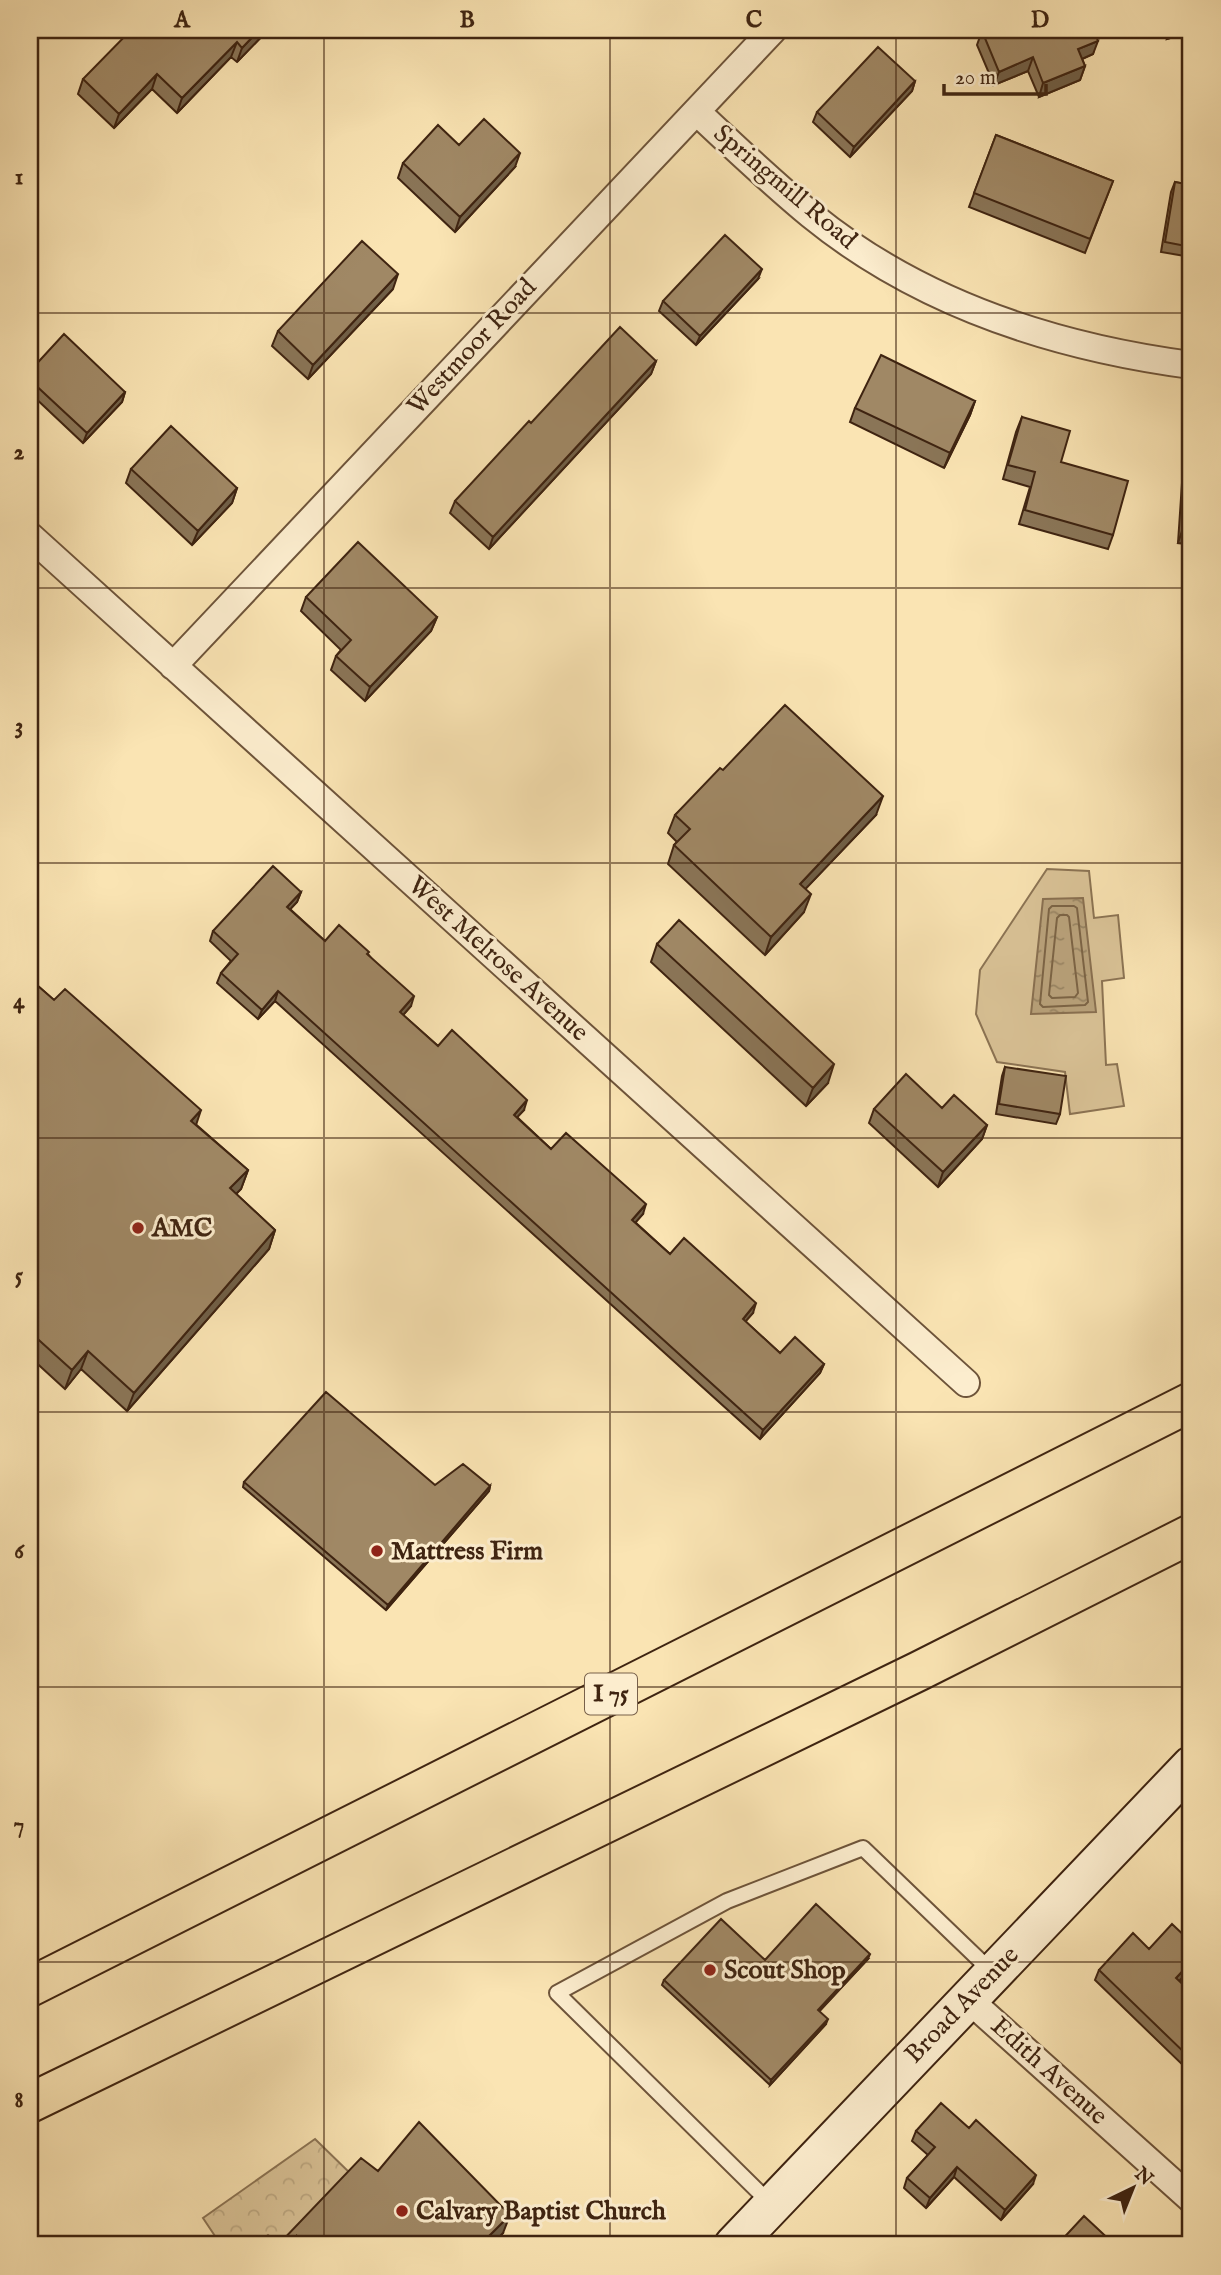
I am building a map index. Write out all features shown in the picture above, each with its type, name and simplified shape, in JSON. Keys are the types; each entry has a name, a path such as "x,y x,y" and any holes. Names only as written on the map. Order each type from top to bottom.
{"highway":[{"name":"I 75","path":"30,1987 1191,1402"},
{"path":"30,2103 906,1677 1191,1534"}],"main road":[{"name":"Broad Avenue","path":"734,2245 1191,1766"}],"street":[{"name":"Westmoor Road","path":"173,666 773,30"},
{"name":"Springmill Road","path":"697,112 812,216 853,246 930,290 988,316 1035,332 1084,346 1191,365"},
{"name":"West Melrose Avenue","path":"30,536 966,1382"},
{"name":"Edith Avenue","path":"981,1986 1191,2199"}],"lane":[{"path":"772,2205 557,1993 727,1901 863,1847 981,1986"}],"green space":[{"path":"1047,869 1089,871 1094,918 1118,915 1124,978 1102,981 1106,1065 1117,1064 1124,1106 1070,1114 1065,1072 997,1062 976,1014 980,970"},
{"path":"315,2139 354,2177 281,2245 268,2235 255,2245 221,2245 203,2218"}],"water":[{"path":"1083,898 1096,1012 1031,1014 1043,899"}],"building":[{"path":"131,30 259,30 242,48 237,42 182,98 157,74 119,114 83,79"},
{"path":"1094,30 1098,41 1078,49 1085,66 1043,83 1033,57 999,72 982,31"},
{"path":"878,47 915,81 854,147 817,112"},
{"path":"484,119 520,153 460,217 403,163 438,125 459,145"},
{"path":"996,135 1113,181 1090,239 974,193"},
{"path":"1175,182 1191,185 1191,247 1165,242"},
{"path":"725,235 762,269 700,336 663,301"},
{"path":"362,241 398,274 313,365 278,331"},
{"path":"620,327 656,361 493,537 455,501"},
{"path":"64,334 125,392 87,433 30,380 30,371"},
{"path":"881,355 975,401 950,453 855,408"},
{"path":"1022,417 1070,431 1061,462 1128,481 1113,535 1025,510 1035,472 1008,465"},
{"path":"171,426 237,488 198,531 131,469"},
{"path":"1187,468 1191,469 1191,529 1183,528"},
{"path":"358,542 437,617 370,687 336,656 351,640 306,597"},
{"path":"785,705 883,796 800,884 811,894 771,937 674,845 690,829 675,815 720,768 723,770"},
{"path":"273,866 301,892 287,907 325,941 339,925 369,952 367,954 414,996 400,1012 438,1046 452,1030 527,1100 514,1115 551,1149 566,1133 646,1204 632,1220 670,1254 684,1238 756,1303 743,1319 780,1353 795,1337 824,1364 763,1430 278,991 262,1010 221,973 238,954 213,931"},
{"path":"679,920 834,1064 813,1088 657,944"},
{"name":"AMC","path":"30,979 54,1000 65,989 201,1110 191,1121 248,1170 230,1188 275,1230 134,1393 88,1351 72,1370 30,1332"},
{"path":"1005,1067 1066,1076 1060,1114 999,1104"},
{"path":"906,1074 942,1108 954,1095 987,1125 943,1172 874,1109"},
{"name":"Mattress Firm","path":"326,1392 435,1485 463,1464 490,1486 388,1605 244,1482"},
{"path":"816,1904 870,1954 818,2010 828,2019 771,2080 664,1980 721,1919 765,1960"},
{"path":"1172,1924 1191,1942 1191,1962 1176,1978 1191,1992 1191,2059 1099,1970 1133,1933 1149,1949"},
{"path":"941,2103 969,2128 976,2120 1036,2175 1005,2210 957,2167 930,2198 907,2178 935,2147 916,2131"},
{"name":"Calvary Baptist Church","path":"419,2122 510,2215 480,2245 307,2245 297,2236 296,2245 278,2245 361,2158 378,2171"},
{"path":"1084,2216 1115,2245 1057,2245"}],"place":[{"name":"AMC","path":"138,1228"},
{"name":"Mattress Firm","path":"377,1551"},
{"name":"Scout Shop","path":"710,1970"},
{"name":"Calvary Baptist Church","path":"402,2211"}]}
